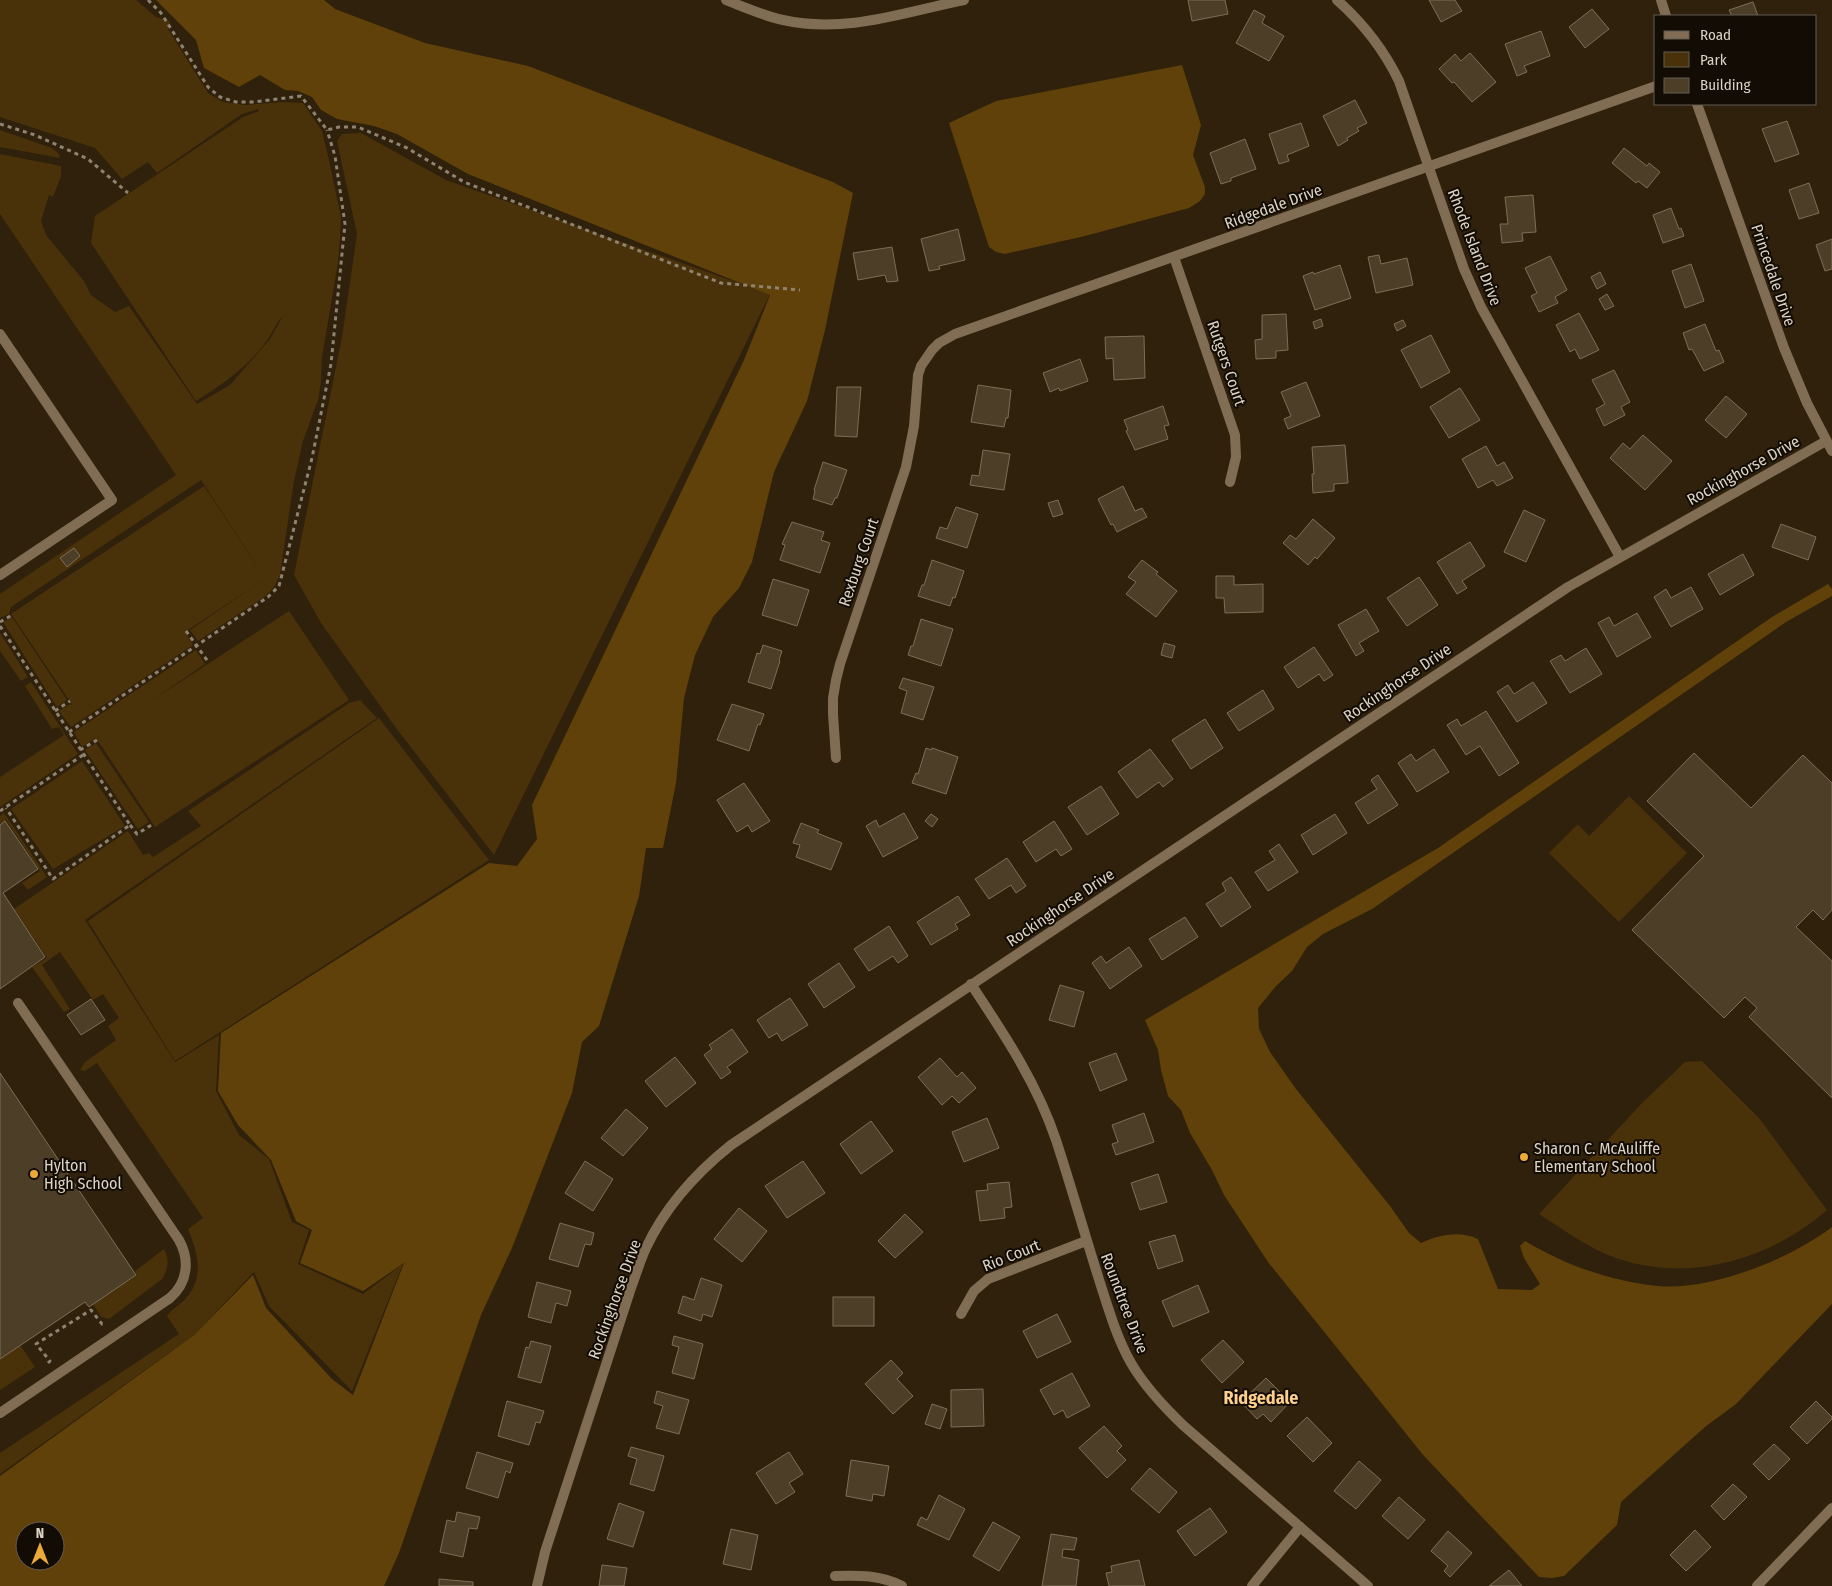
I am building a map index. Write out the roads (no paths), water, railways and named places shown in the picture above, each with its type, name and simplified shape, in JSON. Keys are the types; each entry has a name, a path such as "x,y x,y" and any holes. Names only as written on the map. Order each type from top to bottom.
{"street":[{"path":"726,0 783,20 819,24 854,24 889,18 923,8 964,0"},
{"name":"Rhode Island Drive","path":"1337,0 1354,14 1375,40 1393,69 1399,81 1464,269 1481,308 1620,557"},
{"path":"1661,0 1666,15"},
{"name":"Ridgedale Drive","path":"918,376 921,366 932,350 955,334 1654,87"},
{"name":"Princedale Drive","path":"1697,105 1784,348 1807,403 1832,451"},
{"name":"Rutgers Court","path":"1174,257 1235,435 1236,456 1230,482"},
{"path":"0,334 112,500 0,575"},
{"name":"Rexburg Court","path":"836,758 833,714 836,680 906,467 914,426 918,376"},
{"name":"Rockinghorse Drive","path":"537,1586 545,1552 631,1288 646,1248 667,1211 685,1188 709,1163 731,1145 1568,587 1826,441"},
{"name":"Roundtree Drive","path":"972,984 1024,1068 1040,1099 1056,1140 1086,1241 1117,1333 1130,1362 1144,1384 1184,1426 1368,1586"},
{"path":"0,1413 170,1298 177,1292 186,1274 184,1249 179,1240 18,1003"},
{"name":"Rio Court","path":"961,1314 974,1292 988,1279 1086,1241"},
{"path":"1757,1586 1832,1508"},
{"path":"1252,1586 1300,1527"},
{"path":"835,1576 873,1577 902,1586"}],"place":[{"name":"Sharon C. McAuliffe Elementary School","path":"1524,1157"},
{"name":"Hylton High School","path":"34,1174"}],"district":[{"name":"Ridgedale","path":"1261,1398"}]}
